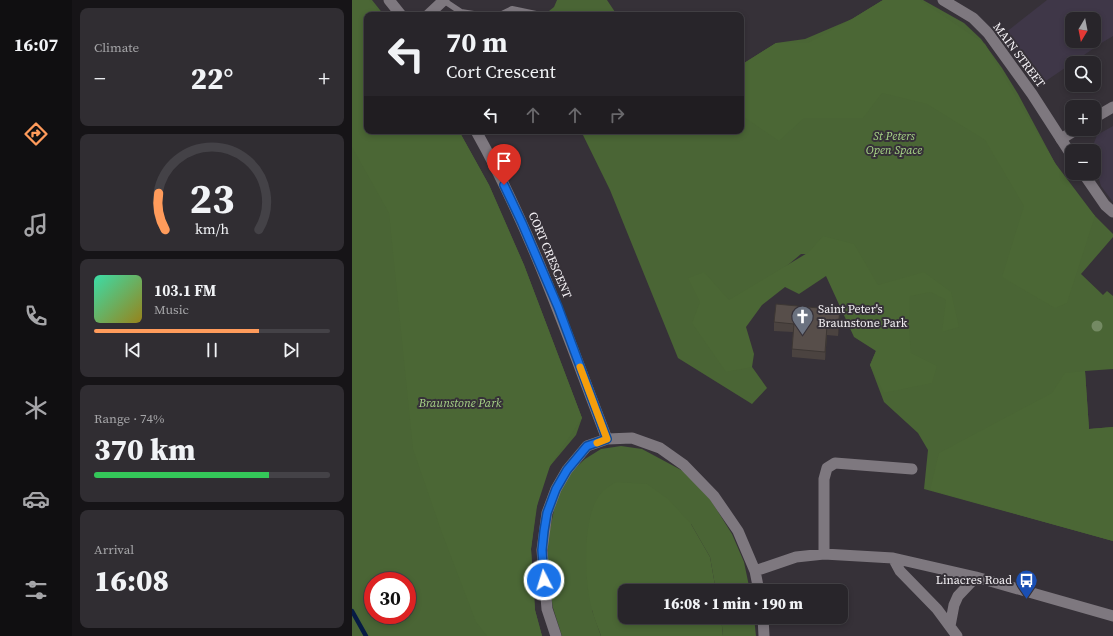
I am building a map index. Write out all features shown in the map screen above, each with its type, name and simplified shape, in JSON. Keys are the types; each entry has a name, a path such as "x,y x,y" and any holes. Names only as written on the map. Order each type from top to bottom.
{"street":[{"path":"389,0 399,12"},
{"path":"431,12 443,0"},
{"name":"MAIN STREET","path":"942,0 973,18 988,33 1032,94 1065,145"},
{"path":"1101,114 1113,107"},
{"name":"CORT CRESCENT","path":"478,134 492,159 522,223 558,307 607,439"},
{"path":"1061,139 1066,136"},
{"path":"1088,180 1105,205 1113,212"},
{"path":"556,636 547,609 542,550 547,513 556,489 567,470 587,446 607,439 632,438 660,448 684,465 714,496 738,531 755,570 758,584"},
{"path":"824,554 824,479 827,468 835,463 912,469"},
{"path":"755,570 796,557 824,554 893,558 976,577 1113,616"},
{"path":"893,558 900,571 937,609 956,636"},
{"path":"950,626 954,605 958,596 976,577"},
{"path":"763,624 764,636"}],"lane":[{"path":"443,0 461,12"},
{"path":"506,12 512,9 526,12"}],"shaded area":[{"path":"1047,0 1113,0 1113,36 1101,43 1101,12 1065,12 1065,48 1094,48 1082,56 1065,56 1065,68 1040,85 1005,33"},
{"path":"1113,126 1113,202 1101,186 1099,180 1101,180 1101,144 1094,144 1097,136 1101,136 1101,133"}],"green space":[{"name":"Braunstone Park","path":"352,0 372,0 382,12 364,12 364,134 461,134 489,185 524,265 582,418 576,435 550,466 540,485 531,549 535,610 542,636 352,636"},
{"name":"Braunstone Park","path":"352,0 369,0 379,12 364,12 364,134 461,134 489,185 524,265 582,418 550,466 536,509 531,549 535,610 542,636 487,636 476,622 442,533 413,449 389,213 352,147"},
{"path":"557,0 607,0 615,12 548,12 554,7"},
{"name":"St Peters Open Space","path":"883,0 923,0 964,23 981,39 1002,68 1072,191 1113,234 1113,237 1081,274 1103,295 1107,291 1113,296 1113,369 1085,371 1089,429 1113,427 1113,541 924,489 928,450 918,433 884,402 870,365 876,351 825,254 801,254 720,322 767,388 752,404 678,358 610,190 582,134 744,134 744,63 776,43 805,39 852,19"},
{"path":"883,0 920,0 985,44 1055,163 1065,176 1065,180 1068,180 1095,216 1067,303 1055,308 1002,277 1024,206 985,140 927,104 882,93 863,118 804,118 779,141 744,117 744,63 776,43 808,43"},
{"path":"823,236 854,244 878,285 924,272 951,292 959,327 942,332 946,300 931,292 910,296 909,330 911,353 937,366 932,383 884,393 870,365 876,351 854,337 826,276 799,294 785,287 762,305 746,327 754,354 752,367 726,372 692,323 700,302 688,278 704,272 729,300 809,252"},
{"path":"1085,371 1089,429 1113,427 1113,541 930,490 939,453 1052,393 1065,373"},
{"path":"621,446 642,449 683,471 710,499 732,534 744,562 749,584 715,584 710,557 691,524 622,584 618,584 618,587 592,610 601,636 562,636 553,608 548,578 548,538 556,501 568,475 585,459 601,449"},
{"path":"616,482 647,484 668,499 691,524 710,557 715,584 618,584 618,624 722,624 723,636 601,636 589,598 586,548 591,515 596,501 606,488"},
{"path":"722,624 755,624 756,636 723,636"}],"building":[{"path":"776,304 840,310 838,327 827,326 825,352 792,349 794,324 774,322"}],"waterway":[{"path":"352,611 366,636"}],"slow traffic":[{"path":"580,367 607,439 597,443"}],"place":[{"name":"Saint Peter's Braunstone Park","path":"803,336"},
{"name":"Linacres Road","path":"1027,600"}],"route":[{"path":"504,185 558,307 607,439 587,446 567,470 556,489 547,513 544,531 542,550 544,580"}]}
